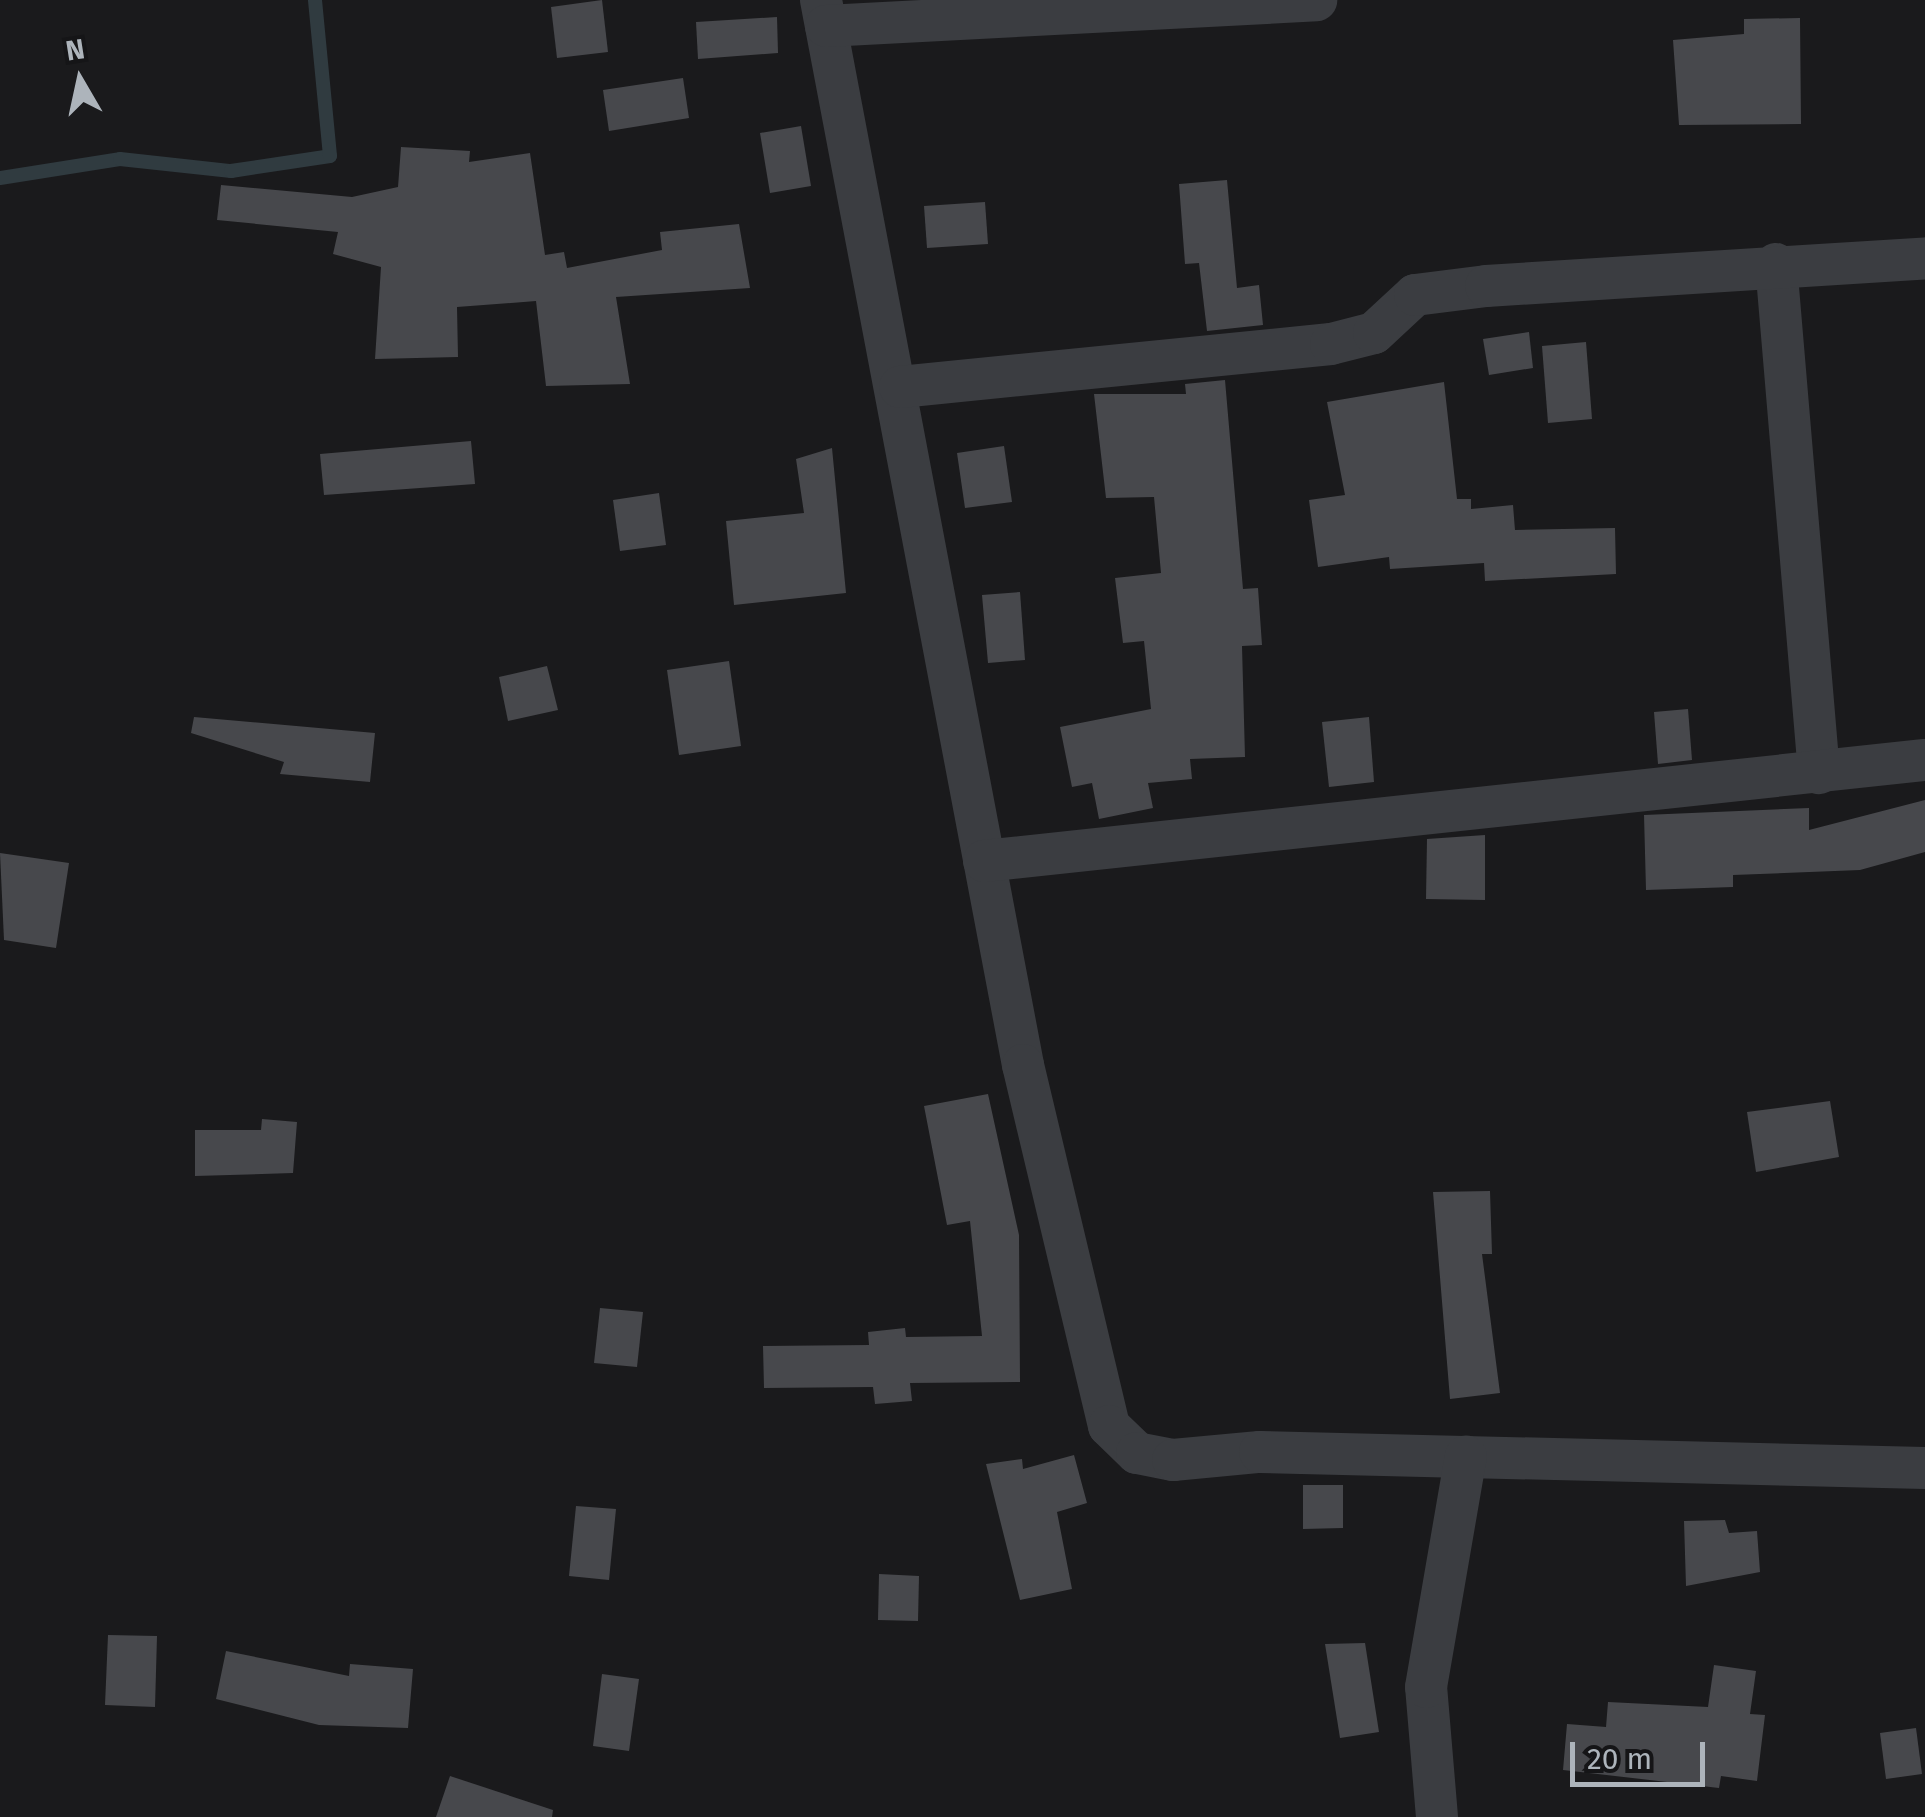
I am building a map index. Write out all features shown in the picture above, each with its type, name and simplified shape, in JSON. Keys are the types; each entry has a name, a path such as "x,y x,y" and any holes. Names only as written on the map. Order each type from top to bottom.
{"street":[{"path":"1316,0 823,13 900,387 984,861 1109,1426 1137,1453 1173,1460 1466,1456 1925,1468"},
{"path":"900,387 1331,344 1374,333 1414,295 1776,264 1925,258"},
{"path":"1776,264 1819,773"},
{"path":"984,861 1925,760"},
{"path":"1437,1817 1426,1687 1466,1456"}],"building":[{"path":"602,0 608,52 557,58 551,7"},
{"path":"777,17 778,53 698,59 696,22"},
{"path":"1800,18 1801,124 1679,125 1673,40 1744,34 1744,19"},
{"path":"683,78 689,118 609,131 603,90"},
{"path":"801,126 811,186 770,193 760,133"},
{"path":"401,147 470,151 469,162 530,153 545,255 564,252 567,268 662,250 660,232 739,224 750,288 616,297 630,384 546,386 536,301 457,307 458,357 375,359 381,267 333,254 338,232 217,220 221,185 352,197 398,187"},
{"path":"1227,180 1237,288 1259,285 1263,325 1207,331 1199,263 1185,264 1179,184"},
{"path":"985,202 988,244 927,248 924,206"},
{"path":"1529,332 1533,368 1489,375 1483,339"},
{"path":"1586,342 1592,419 1548,423 1542,346"},
{"path":"1225,380 1243,589 1258,588 1262,645 1242,646 1245,757 1190,759 1192,779 1148,783 1153,808 1099,819 1092,783 1072,787 1060,727 1151,709 1144,641 1123,643 1115,578 1161,573 1154,497 1106,498 1094,394 1186,394 1185,384"},
{"path":"1444,382 1457,499 1471,499 1471,509 1513,505 1515,530 1615,528 1616,574 1485,581 1484,563 1390,569 1389,557 1318,567 1309,500 1345,495 1327,402"},
{"path":"471,441 475,484 324,495 320,454"},
{"path":"1004,446 1012,502 965,508 957,453"},
{"path":"832,448 846,593 734,605 726,521 804,513 796,459"},
{"path":"659,493 666,545 620,551 613,500"},
{"path":"1020,592 1025,660 988,663 982,595"},
{"path":"729,661 741,746 679,755 667,670"},
{"path":"547,666 558,710 508,721 499,677"},
{"path":"1688,709 1692,760 1658,764 1654,712"},
{"path":"194,717 375,733 370,782 280,774 284,762 191,733"},
{"path":"1369,717 1374,782 1329,787 1322,722"},
{"path":"1925,800 1925,852 1860,870 1733,875 1733,887 1646,890 1644,815 1809,808 1809,830"},
{"path":"1485,835 1485,900 1426,899 1427,839"},
{"path":"0,853 69,863 56,948 4,940"},
{"path":"988,1094 1019,1235 1020,1382 910,1383 912,1401 875,1404 873,1387 764,1388 763,1346 869,1345 868,1332 905,1328 906,1337 982,1336 970,1221 947,1225 924,1106"},
{"path":"1830,1101 1839,1157 1756,1172 1747,1112"},
{"path":"262,1119 297,1122 293,1173 195,1176 195,1130 261,1130"},
{"path":"1490,1191 1492,1254 1482,1254 1500,1393 1450,1399 1433,1192"},
{"path":"600,1308 643,1312 637,1367 594,1363"},
{"path":"1074,1455 1087,1503 1057,1512 1072,1589 1020,1600 986,1464 1022,1459 1023,1469"},
{"path":"1303,1485 1343,1485 1343,1528 1303,1529"},
{"path":"576,1506 616,1509 609,1580 569,1576"},
{"path":"1725,1520 1729,1533 1757,1531 1760,1572 1686,1586 1684,1521"},
{"path":"879,1574 919,1576 918,1621 878,1620"},
{"path":"108,1635 157,1636 155,1707 105,1705"},
{"path":"1365,1643 1379,1732 1340,1738 1325,1644"},
{"path":"226,1651 349,1676 350,1664 413,1669 408,1728 319,1725 216,1699"},
{"path":"1714,1665 1756,1671 1750,1714 1765,1715 1757,1781 1721,1776 1719,1788 1563,1770 1567,1724 1606,1727 1608,1702 1708,1707"},
{"path":"602,1674 639,1679 629,1751 593,1746"},
{"path":"1916,1728 1922,1774 1886,1779 1880,1733"},
{"path":"450,1776 553,1810 552,1817 436,1817"}],"waterway":[{"path":"0,178 120,159 231,171 330,156 315,0"}]}
